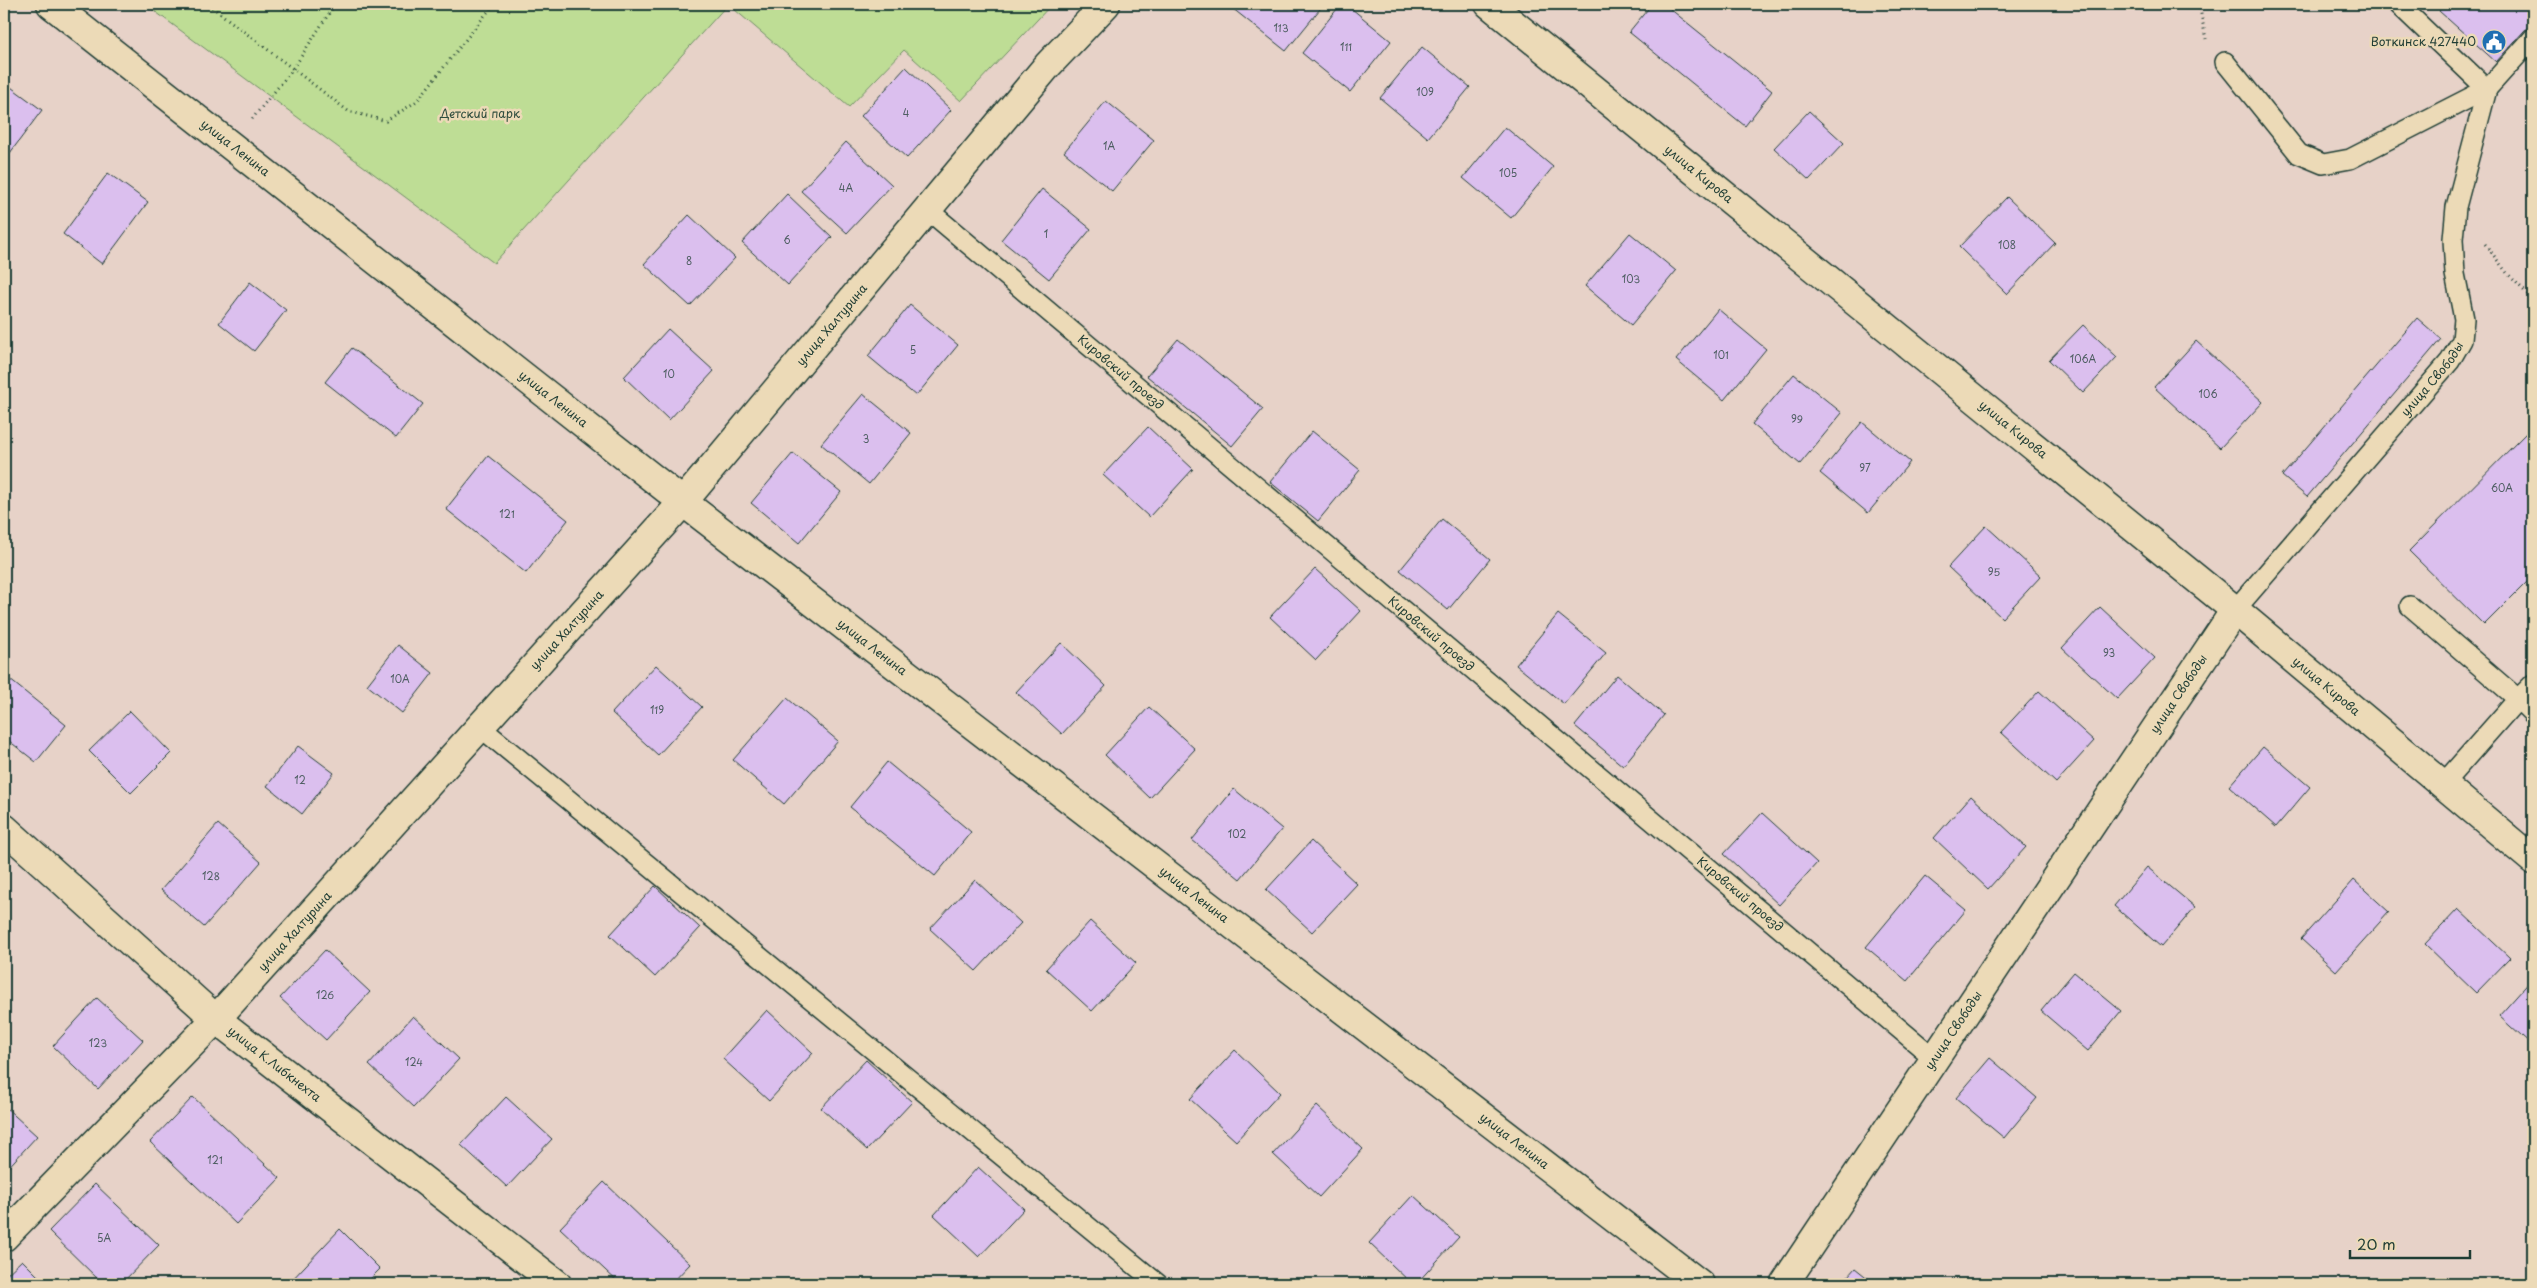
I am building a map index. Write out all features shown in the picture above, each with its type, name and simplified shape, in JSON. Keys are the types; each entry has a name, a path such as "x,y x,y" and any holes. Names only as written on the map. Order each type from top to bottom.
{"street":[{"name":"улица Ленина","path":"51,4 683,502 1700,1284"},
{"name":"улица Халтурина","path":"4,1237 216,1019 683,502 1048,65 1106,4"},
{"name":"улица Кирова","path":"1489,4 2235,610 2533,860"},
{"name":"улица Свободы","path":"1784,1284 2235,610"},
{"name":"улица К.Либкнехта","path":"4,828 216,1019 557,1284"}],"lane":[{"path":"2398,4 2487,89"},
{"path":"2225,62 2299,154 2323,164 2350,159 2487,89 2533,38"},
{"name":"улица Свободы","path":"2235,610 2450,361 2462,340 2464,319 2455,274 2452,239 2456,208 2487,89"},
{"name":"Кировский проезд","path":"928,210 1934,1058"},
{"path":"2410,606 2533,714"},
{"path":"2443,784 2533,684"},
{"path":"480,727 1158,1284"}],"path":[{"path":"208,4 348,111 386,121 418,101 494,4"},
{"path":"232,145 293,69 335,4"},
{"path":"2456,208 2507,273 2533,300"}],"green space":[{"name":"Детский парк","path":"145,4 728,4 494,263"},
{"path":"728,4 1052,4 961,101 904,50 849,107"}],"building":[{"path":"1227,4 1324,4 1286,51"},
{"path":"1341,4 1346,4 1391,41 1350,92 1302,53"},
{"path":"1652,4 1664,4 1772,91 1745,126 1629,32"},
{"name":"Воткинск 427440","path":"2445,4 2533,4 2533,21 2496,62 2439,11"},
{"path":"1422,47 1470,87 1428,138 1380,98"},
{"path":"906,67 951,110 907,158 861,116"},
{"path":"4,82 42,110 4,161"},
{"path":"1106,101 1154,140 1112,191 1064,152"},
{"path":"1809,111 1844,143 1809,180 1774,148"},
{"path":"1505,127 1553,167 1511,218 1463,178"},
{"path":"846,142 892,185 847,233 801,191"},
{"path":"108,173 148,202 102,264 63,234"},
{"path":"1042,189 1091,229 1049,279 1001,240"},
{"path":"787,194 832,237 788,285 742,243"},
{"path":"2007,197 2055,243 2007,294 1959,247"},
{"path":"689,215 735,258 690,306 644,264"},
{"path":"1630,233 1676,271 1631,325 1585,286"},
{"path":"250,282 286,310 254,351 219,323"},
{"path":"910,305 958,345 916,396 868,356"},
{"path":"1718,309 1766,349 1724,400 1676,360"},
{"path":"2417,318 2441,339 2307,497 2282,476"},
{"path":"2083,325 2117,357 2083,393 2049,360"},
{"path":"668,329 714,371 669,420 624,377"},
{"path":"1178,339 1263,409 1232,446 1147,376"},
{"path":"2196,341 2263,402 2220,448 2154,387"},
{"path":"352,348 423,404 396,438 325,382"},
{"path":"1794,374 1842,413 1800,464 1752,424"},
{"path":"863,394 911,433 869,484 821,444"},
{"path":"1862,422 1910,462 1868,513 1820,473"},
{"path":"2533,426 2533,576 2484,625 2409,551"},
{"path":"1148,427 1193,469 1149,517 1103,475"},
{"path":"1312,431 1360,470 1318,521 1270,482"},
{"path":"793,453 841,492 799,543 751,503"},
{"path":"488,456 568,520 526,573 446,509"},
{"path":"1442,519 1490,559 1448,610 1400,570"},
{"path":"1986,526 2041,576 2002,618 1948,567"},
{"path":"1315,569 1361,611 1316,660 1270,617"},
{"path":"2100,607 2155,658 2117,699 2062,648"},
{"path":"1558,614 1606,653 1564,704 1516,665"},
{"path":"1061,643 1106,686 1062,734 1016,692"},
{"path":"398,645 433,673 402,713 367,685"},
{"path":"656,665 702,707 658,755 612,713"},
{"path":"4,675 66,725 36,762 4,737"},
{"path":"1617,675 1664,715 1623,766 1575,726"},
{"path":"2039,691 2094,741 2056,783 2001,732"},
{"path":"787,698 838,741 784,804 733,760"},
{"path":"1149,707 1195,749 1150,798 1105,755"},
{"path":"130,711 171,753 131,793 89,751"},
{"path":"298,746 334,773 302,814 267,786"},
{"path":"2263,747 2310,787 2276,827 2229,786"},
{"path":"887,762 971,832 935,876 850,807"},
{"path":"1234,789 1282,829 1240,879 1192,840"},
{"path":"1971,796 2026,847 1988,889 1934,838"},
{"path":"1762,813 1817,863 1779,905 1724,854"},
{"path":"218,824 261,862 204,927 161,890"},
{"path":"1311,841 1357,884 1312,932 1266,890"},
{"path":"2147,867 2195,907 2161,947 2114,906"},
{"path":"1925,876 1966,910 1907,981 1866,947"},
{"path":"975,880 1021,923 976,971 930,929"},
{"path":"2354,880 2389,912 2336,971 2301,939"},
{"path":"655,886 700,928 655,977 610,935"},
{"path":"2458,909 2510,958 2476,993 2425,944"},
{"path":"1090,921 1136,963 1092,1011 1046,969"},
{"path":"325,950 370,992 326,1040 280,998"},
{"path":"2074,972 2121,1011 2088,1051 2041,1011"},
{"path":"2533,978 2533,1047 2499,1016"},
{"path":"97,998 143,1040 98,1089 53,1046"},
{"path":"767,1010 813,1053 769,1101 723,1059"},
{"path":"413,1016 459,1059 414,1107 369,1065"},
{"path":"1235,1050 1280,1093 1236,1141 1190,1099"},
{"path":"1990,1058 2037,1098 2004,1138 1956,1098"},
{"path":"866,1060 912,1102 867,1150 821,1108"},
{"path":"193,1097 280,1178 236,1224 150,1142"},
{"path":"506,1097 552,1139 507,1187 461,1145"},
{"path":"4,1106 37,1136 4,1172"},
{"path":"1317,1106 1363,1149 1319,1197 1273,1154"},
{"path":"978,1167 1024,1209 979,1257 934,1215"},
{"path":"604,1182 690,1264 671,1284 620,1284 560,1228"},
{"path":"95,1184 159,1245 121,1284 103,1284 49,1231"},
{"path":"1413,1195 1459,1237 1416,1284 1412,1284 1369,1243"},
{"path":"340,1229 380,1269 365,1284 288,1284"},
{"path":"22,1260 46,1284 4,1284 4,1277"},
{"path":"1855,1268 1875,1284 1841,1284"}],"place":[{"name":"Воткинск 427440","path":"2494,42"}]}
